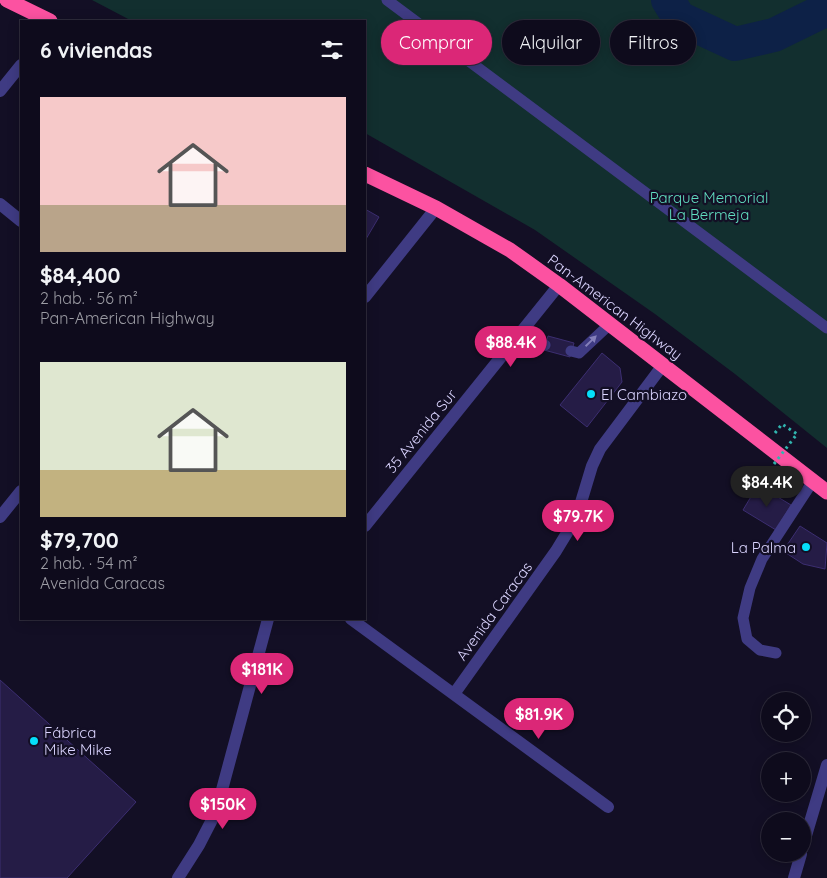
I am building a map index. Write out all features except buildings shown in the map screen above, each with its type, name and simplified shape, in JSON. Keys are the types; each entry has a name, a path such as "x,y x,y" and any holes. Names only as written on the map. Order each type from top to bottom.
{"highway":[{"path":"13,1 48,20"},
{"name":"Pan-American Highway","path":"366,174 436,208 510,250 559,285 827,492"}],"street":[{"path":"0,91 20,66"},
{"path":"0,204 20,220"},
{"path":"366,295 436,208"},
{"name":"35 Avenida Sur","path":"366,525 559,285"},
{"name":"Avenida Caracas","path":"454,694 561,543 579,509 592,466 600,449 663,365"},
{"path":"0,517 20,493"},
{"path":"178,878 200,845 216,812 268,620"},
{"path":"352,620 608,807"},
{"path":"811,818 827,765"},
{"path":"794,878 799,862"}],"lane":[{"path":"388,0 827,328"},
{"path":"571,351 579,353 610,324"},
{"path":"522,332 538,343 545,345"},
{"path":"776,653 760,650 747,639 743,618 750,588 762,559 812,481"}],"path":[{"path":"774,464 797,434 782,424"}],"green space":[{"name":"Parque Memorial La Bermeja","path":"92,0 827,0 827,448 735,374 655,314 535,230 366,134 366,20 130,20"}],"waterway":[{"path":"668,0 679,18 735,44 774,35 827,9"}],"place":[{"name":"El Cambiazo","path":"591,394"},
{"name":"La Palma","path":"806,547"},
{"name":"Fábrica Mike Mike","path":"34,741"}]}
